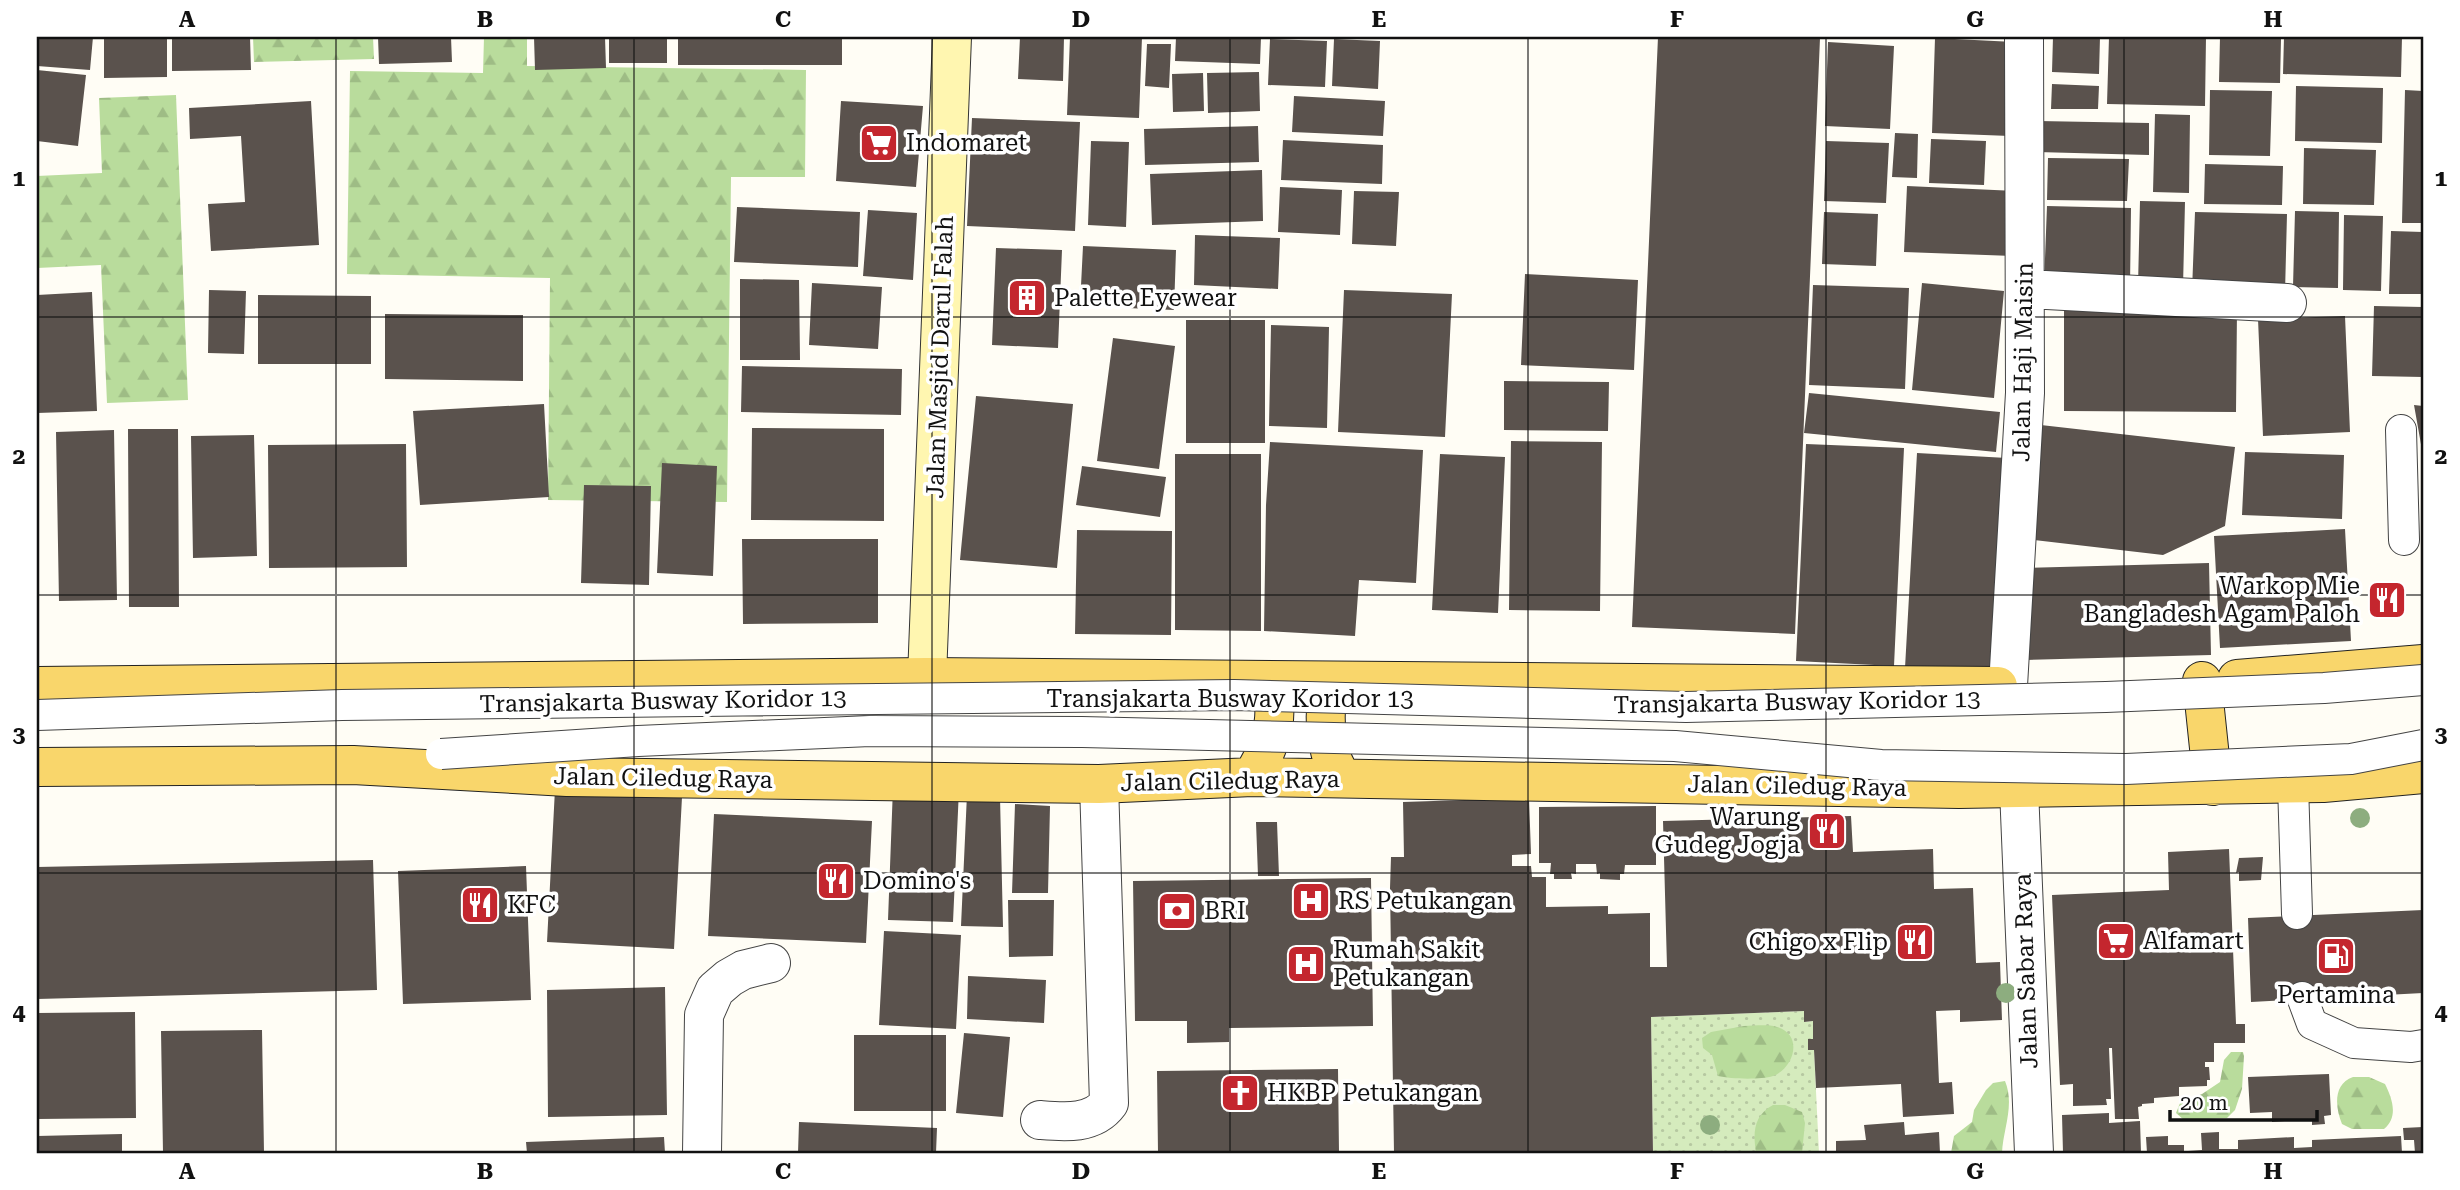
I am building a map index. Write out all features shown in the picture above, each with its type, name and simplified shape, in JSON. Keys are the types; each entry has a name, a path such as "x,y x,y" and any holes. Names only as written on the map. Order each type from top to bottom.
{"main road":[{"path":"37,686 928,677 2008,687 2202,681 2423,664"},
{"path":"1252,777 1268,749 1273,728 1271,694 1262,681"},
{"path":"1341,681 1332,689 1326,711 1326,728 1331,760 1343,779"},
{"path":"2202,681 2213,786"},
{"name":"Jalan Ciledug Raya","path":"37,767 353,765 567,777 1099,784 1252,777 2019,789 2293,784 2423,774"}],"street":[{"name":"Jalan Masjid Darul Falah","path":"928,677 952,37"},
{"name":"Jalan Haji Maisin","path":"2008,687 2025,393 2024,37"},
{"path":"2026,289 2287,303"},
{"path":"1040,1120 1069,1123 1086,1119 1103,1111 1109,1103 1099,784"},
{"name":"Jalan Sabar Raya","path":"2019,789 2034,1153"},
{"path":"702,1153 704,1015 715,990 729,978 743,970 771,963"}],"lane":[{"path":"2401,430 2404,540"},
{"name":"Transjakarta Busway Koridor 13","path":"37,715 342,705 1234,695 1686,707 2106,697 2324,688 2423,680"},
{"name":"Transjakarta Busway Koridor 13","path":"353,765 441,754 625,742 870,731 1082,732 1675,746 1881,765 2126,769 2351,760 2423,745"},
{"path":"2293,784 2297,914"},
{"path":"2302,997 2312,1024 2354,1043 2412,1047 2423,1045"}],"green space":[{"path":"253,37 373,37 374,59 254,62"},
{"path":"484,37 527,37 527,66 806,70 805,177 731,177 727,502 548,500 550,278 347,274 350,71 483,73"},
{"path":"176,95 188,400 107,403 101,265 37,268 37,176 102,173 99,98"},
{"path":"1804,1011 1804,1022 1813,1021 1813,1039 1808,1050 1814,1050 1819,1153 1653,1153 1651,1017"},
{"path":"1744,1026 1777,1027 1791,1037 1791,1059 1780,1072 1761,1078 1718,1076 1712,1055 1703,1048 1702,1038 1711,1032"},
{"path":"2231,1052 2243,1052 2244,1056 2242,1089 2235,1110 2227,1118 2184,1120 2176,1113 2180,1103 2202,1094 2220,1082 2224,1060"},
{"path":"2369,1077 2385,1084 2392,1101 2393,1113 2384,1129 2352,1129 2342,1124 2337,1097 2346,1080"},
{"path":"2005,1081 2009,1108 2002,1153 1951,1153 1954,1136 1972,1122 1974,1110 1986,1090 1993,1083"},
{"path":"1773,1105 1785,1105 1802,1112 1805,1123 1802,1153 1756,1153 1758,1120 1766,1109"}],"building":[{"path":"37,37 93,37 90,70 37,66"},
{"path":"104,37 167,37 167,77 104,78"},
{"path":"172,37 250,37 251,70 172,71"},
{"path":"378,37 451,37 452,62 379,64"},
{"path":"534,37 605,37 606,68 535,70"},
{"path":"609,37 667,37 667,63 609,63"},
{"path":"678,37 842,37 842,65 678,65"},
{"path":"1020,37 1064,37 1063,81 1018,79"},
{"path":"1070,37 1142,37 1139,118 1067,115"},
{"path":"1176,37 1261,37 1260,64 1175,61"},
{"path":"1658,37 1820,38 1795,634 1632,627"},
{"path":"2053,37 2100,37 2099,74 2052,72"},
{"path":"2109,37 2206,37 2205,106 2107,104"},
{"path":"2220,37 2281,39 2280,83 2219,82"},
{"path":"2284,37 2402,37 2401,77 2283,74"},
{"path":"1935,38 2014,42 2010,136 1932,133"},
{"path":"1270,39 1327,41 1325,87 1268,85"},
{"path":"1334,39 1380,41 1378,89 1332,86"},
{"path":"1828,42 1894,46 1890,129 1825,126"},
{"path":"1147,44 1171,44 1169,88 1145,86"},
{"path":"37,70 86,75 78,146 37,141"},
{"path":"1259,72 1260,111 1208,113 1207,73"},
{"path":"1203,73 1204,111 1173,112 1172,74"},
{"path":"2052,84 2099,86 2098,109 2051,109"},
{"path":"2296,86 2383,88 2382,143 2295,141"},
{"path":"2210,90 2272,91 2270,156 2209,155"},
{"path":"2405,90 2423,91 2423,223 2402,223"},
{"path":"1294,96 1385,101 1383,136 1292,132"},
{"path":"311,101 319,245 211,251 208,204 245,202 241,136 190,139 189,108"},
{"name":"Indomaret","path":"841,101 923,106 916,187 836,181"},
{"path":"2155,114 2190,115 2189,193 2153,192"},
{"path":"972,118 1080,122 1075,231 967,226"},
{"path":"2038,121 2149,123 2149,155 2037,152"},
{"path":"1258,126 1259,162 1145,165 1144,129"},
{"path":"1895,133 1918,134 1917,178 1892,177"},
{"path":"1931,139 1986,141 1984,185 1929,183"},
{"path":"1283,140 1383,145 1382,184 1281,180"},
{"path":"1091,141 1129,142 1126,227 1088,225"},
{"path":"1826,141 1889,143 1886,203 1824,201"},
{"path":"2304,148 2376,150 2374,205 2303,204"},
{"path":"2048,158 2129,159 2127,201 2047,200"},
{"path":"2205,164 2283,166 2282,205 2204,204"},
{"path":"1262,170 1263,221 1152,225 1150,174"},
{"path":"1907,186 2016,191 2013,256 1904,252"},
{"path":"1280,187 1342,190 1340,235 1278,232"},
{"path":"1354,191 1399,192 1396,246 1352,244"},
{"path":"2140,201 2185,202 2183,287 2138,286"},
{"path":"2047,206 2131,208 2130,287 2044,285"},
{"path":"737,207 860,212 858,267 734,262"},
{"path":"868,210 917,213 913,280 863,276"},
{"path":"2295,211 2339,212 2338,288 2293,287"},
{"path":"1824,212 1878,214 1876,266 1822,264"},
{"path":"2195,212 2287,214 2285,293 2192,291"},
{"path":"2344,215 2383,216 2381,291 2343,290"},
{"path":"2391,231 2423,232 2423,294 2389,294"},
{"path":"1195,235 1280,238 1278,289 1194,285"},
{"path":"1083,246 1176,250 1174,310 1080,306"},
{"name":"Palette Eyewear","path":"996,248 1062,250 1058,348 992,345"},
{"path":"1525,274 1638,280 1634,370 1521,365"},
{"path":"740,279 799,280 800,360 740,360"},
{"path":"812,283 882,287 878,349 809,345"},
{"path":"1922,283 2004,291 1994,398 1912,390"},
{"path":"1813,285 1909,288 1905,389 1809,385"},
{"path":"209,290 246,291 244,354 208,353"},
{"path":"1344,290 1452,294 1445,437 1338,432"},
{"path":"92,292 97,411 37,413 37,295"},
{"path":"258,295 371,296 371,364 258,364"},
{"path":"2374,306 2423,307 2423,377 2372,376"},
{"path":"2064,309 2237,309 2236,412 2064,411"},
{"path":"385,314 523,315 523,381 385,379"},
{"path":"2345,316 2350,432 2263,436 2258,319"},
{"path":"1186,320 1265,320 1265,443 1186,443"},
{"path":"1271,325 1329,327 1327,428 1269,426"},
{"path":"1113,338 1175,346 1159,469 1097,461"},
{"path":"742,366 902,369 901,415 741,412"},
{"path":"1504,381 1609,382 1608,431 1504,430"},
{"path":"1809,393 2000,412 1996,452 1804,433"},
{"path":"976,396 1073,404 1057,568 960,560"},
{"path":"544,404 549,497 420,505 413,411"},
{"path":"2414,405 2423,406 2423,450 2422,450"},
{"path":"2032,424 2235,447 2225,526 2163,555 2018,538"},
{"path":"752,428 884,429 884,521 751,520"},
{"path":"128,429 178,429 179,607 129,607"},
{"path":"114,430 117,600 59,601 56,432"},
{"path":"254,435 257,556 193,558 191,436"},
{"path":"1511,441 1602,442 1600,611 1509,610"},
{"path":"1270,442 1423,450 1416,583 1359,580 1355,636 1264,631"},
{"path":"406,444 407,567 269,568 268,445"},
{"path":"1806,444 1904,448 1894,666 1796,661"},
{"path":"2245,452 2344,455 2342,519 2242,515"},
{"path":"1917,453 2007,458 1995,673 1905,668"},
{"path":"1175,454 1261,454 1261,631 1175,630"},
{"path":"1440,454 1505,457 1498,613 1432,610"},
{"path":"662,463 717,466 713,576 657,573"},
{"path":"1082,466 1166,477 1160,517 1076,505"},
{"path":"584,485 651,486 649,585 581,583"},
{"path":"2345,529 2351,641 2220,648 2214,536"},
{"path":"1077,530 1172,531 1171,635 1075,634"},
{"path":"742,539 878,539 878,623 743,624"},
{"path":"2209,563 2211,655 2026,660 2023,568"},
{"path":"893,787 959,789 953,922 888,920"},
{"path":"555,789 682,797 674,949 547,942"},
{"path":"967,794 1000,797 1003,927 961,926"},
{"path":"1529,798 1531,854 1512,855 1512,866 1531,866 1532,877 1546,877 1546,907 1608,906 1608,914 1650,913 1650,967 1667,967 1663,821 1851,816 1853,852 1933,849 1934,889 1973,888 1976,963 2000,962 2002,1020 1960,1022 1960,1010 1936,1011 1939,1083 1952,1082 1954,1114 1903,1117 1901,1084 1816,1088 1814,1050 1808,1050 1808,1039 1813,1039 1813,1021 1804,1022 1804,1011 1651,1017 1653,1153 1394,1153 1390,888 1391,857 1404,857 1403,802"},
{"path":"1015,804 1050,806 1048,893 1012,893"},
{"path":"1656,806 1656,865 1625,865 1620,880 1600,879 1596,864 1576,864 1576,874 1571,873 1572,879 1554,879 1554,874 1550,874 1551,863 1539,863 1539,807"},
{"path":"714,814 872,821 866,943 708,936"},
{"path":"1256,822 1277,822 1279,876 1258,876"},
{"path":"2229,849 2236,1024 2245,1024 2245,1043 2214,1043 2214,1062 2205,1062 2205,1067 2209,1067 2210,1080 2207,1080 2207,1086 2179,1087 2179,1096 2154,1098 2154,1103 2138,1107 2139,1119 2115,1119 2112,1048 2109,1048 2111,1099 2106,1099 2107,1105 2073,1106 2073,1084 2060,1085 2052,895 2169,890 2168,852"},
{"path":"2263,857 2261,880 2239,881 2239,872 2236,873 2239,858"},
{"path":"373,860 377,990 37,999 37,867"},
{"path":"526,866 531,1000 403,1004 398,871"},
{"path":"1371,878 1373,1026 1229,1028 1229,1042 1187,1043 1187,1021 1135,1021 1133,881"},
{"path":"1008,900 1054,900 1053,956 1009,957"},
{"name":"Pertamina","path":"2423,910 2423,993 2251,1002 2248,918"},
{"path":"884,931 961,935 956,1029 879,1025"},
{"path":"968,976 1046,980 1044,1023 967,1019"},
{"path":"665,987 667,1115 548,1117 547,990"},
{"path":"135,1012 136,1118 37,1119 37,1013"},
{"path":"262,1030 264,1153 163,1153 161,1031"},
{"path":"964,1033 1010,1037 1003,1117 956,1113"},
{"path":"854,1035 946,1035 946,1111 854,1111"},
{"name":"HKBP Petukangan","path":"1338,1069 1339,1153 1158,1153 1157,1071"},
{"path":"2329,1074 2331,1115 2324,1116 2325,1124 2312,1125 2312,1119 2272,1122 2272,1112 2250,1113 2248,1077"},
{"path":"2109,1113 2109,1123 2140,1121 2141,1153 2063,1153 2062,1115"},
{"path":"799,1122 937,1128 936,1153 798,1153"},
{"path":"1904,1122 1905,1135 1939,1132 1940,1153 1836,1153 1836,1141 1866,1140 1864,1125"},
{"path":"2423,1127 2423,1153 2415,1153 2414,1140 2404,1140 2403,1128"},
{"path":"2219,1132 2219,1149 2238,1149 2238,1140 2294,1137 2294,1148 2312,1147 2312,1140 2401,1136 2402,1153 2188,1153 2202,1150 2201,1133"},
{"path":"122,1134 122,1153 37,1153 37,1136"},
{"path":"2168,1136 2168,1145 2184,1145 2184,1153 2147,1153 2146,1137"},
{"path":"664,1137 665,1153 527,1153 526,1142"}],"place":[{"name":"Indomaret","path":"879,143"},
{"name":"Palette Eyewear","path":"1027,298"},
{"name":"Warkop Mie Bangladesh Agam Paloh","path":"2387,600"},
{"name":"Warung Gudeg Jogja","path":"1827,831"},
{"name":"Domino's","path":"836,881"},
{"name":"RS Petukangan","path":"1311,901"},
{"name":"KFC","path":"480,905"},
{"name":"BRI","path":"1177,911"},
{"name":"Alfamart","path":"2116,941"},
{"name":"Chigo x Flip","path":"1915,942"},
{"name":"Pertamina","path":"2336,956"},
{"name":"Rumah Sakit Petukangan","path":"1306,964"},
{"name":"HKBP Petukangan","path":"1240,1093"}]}
